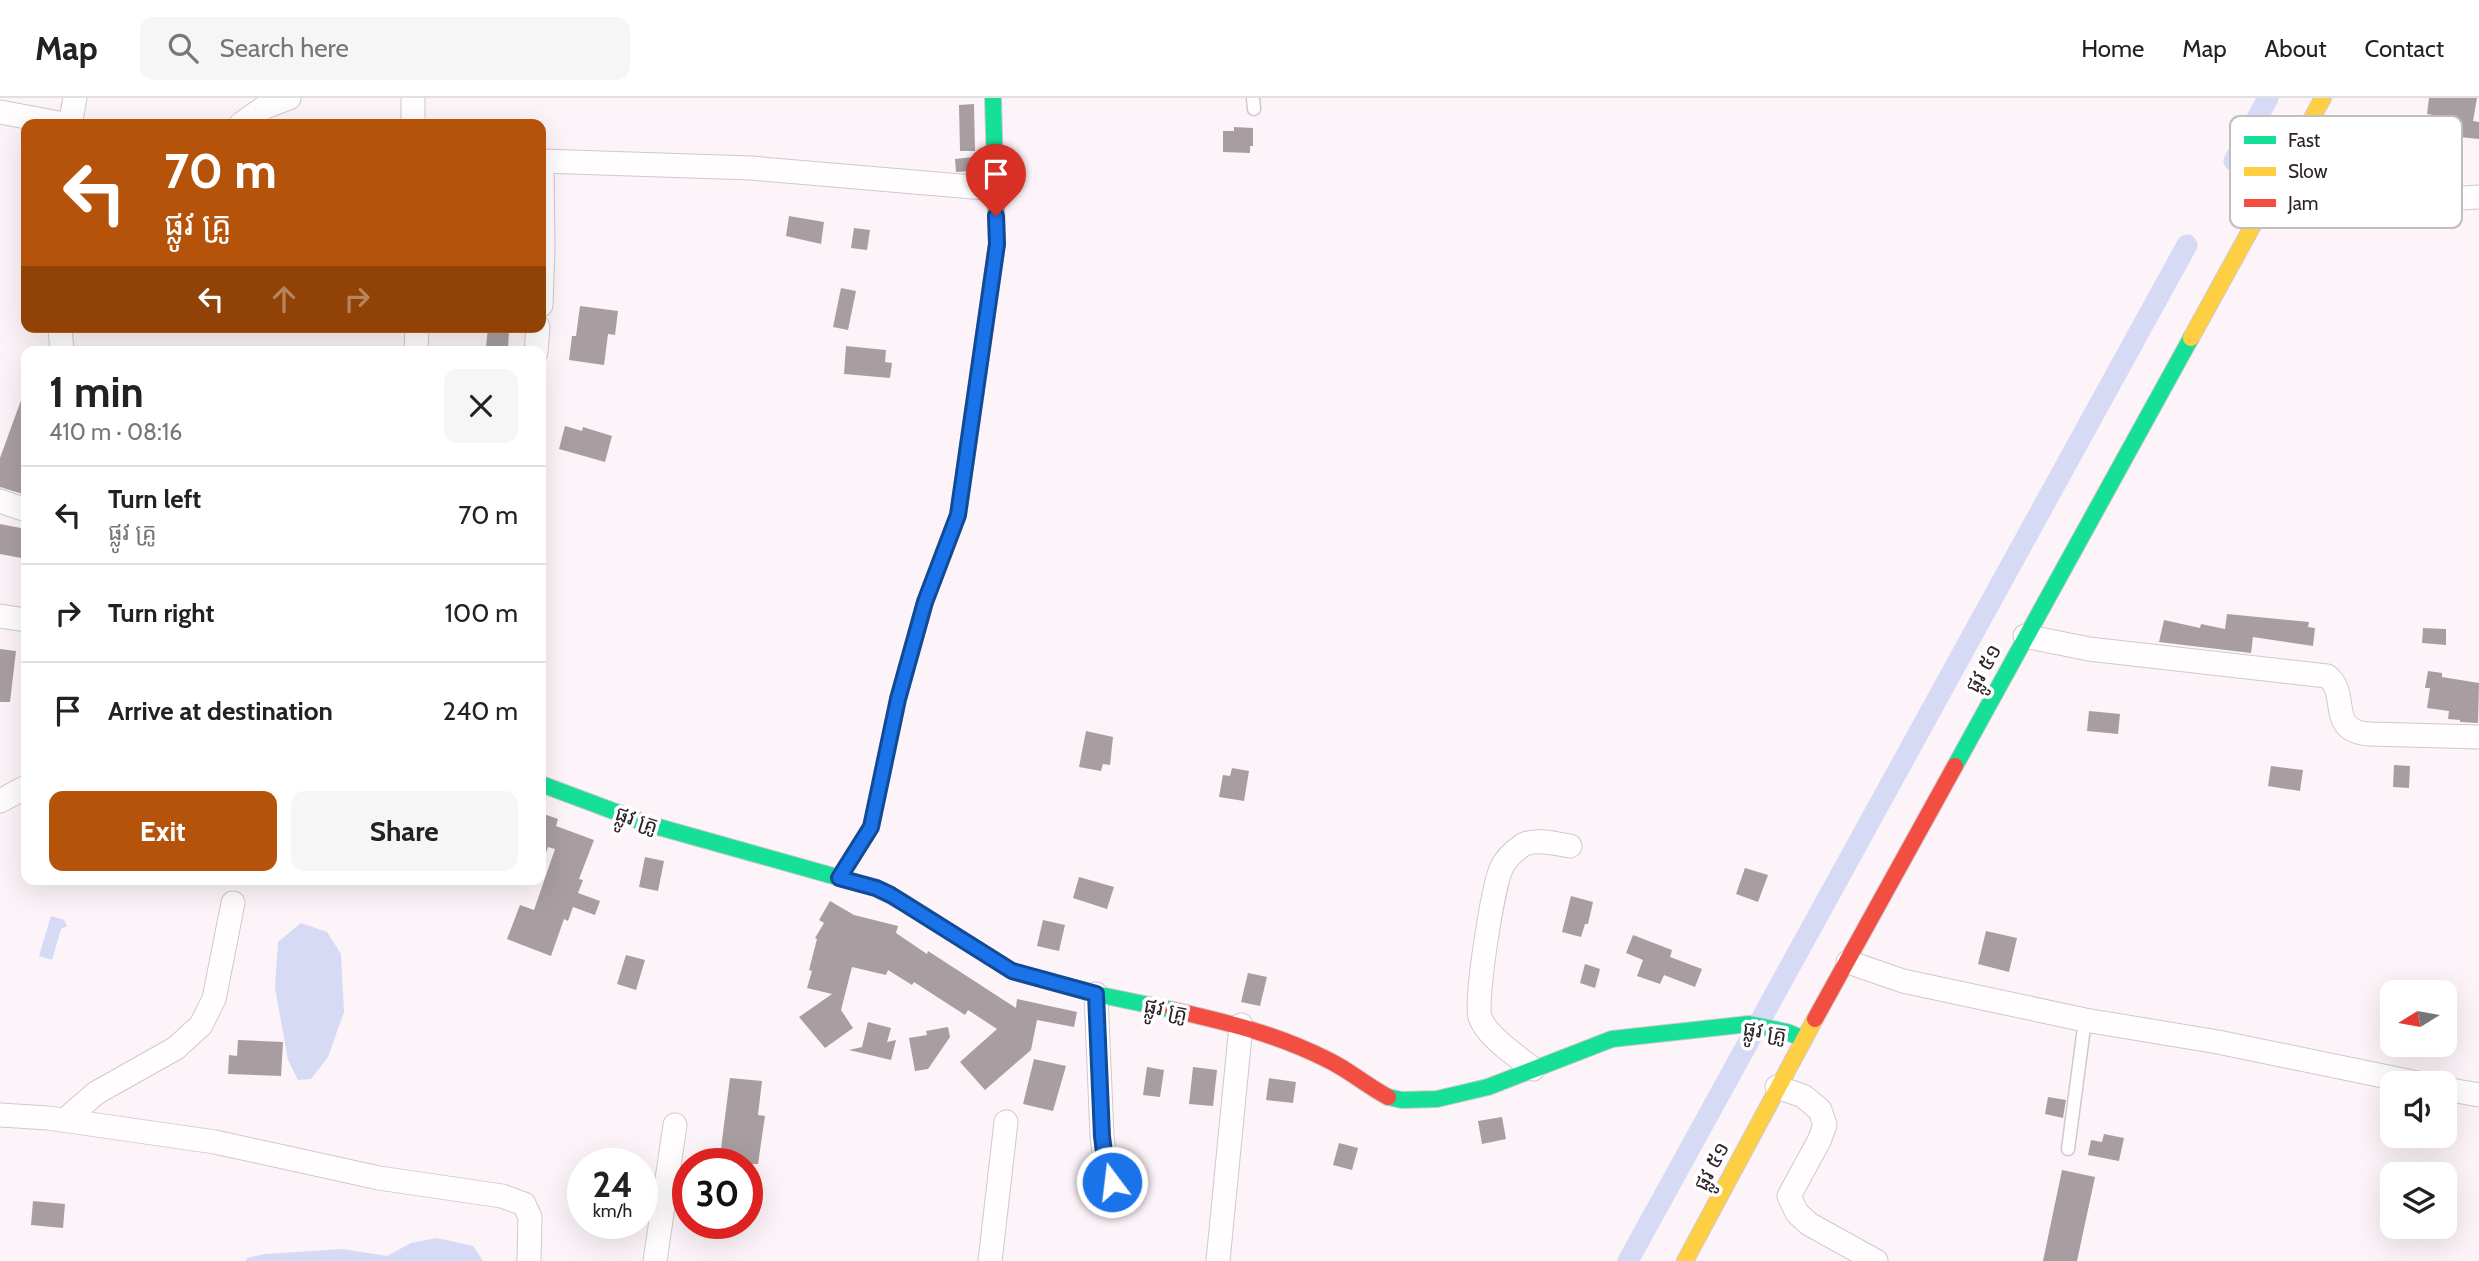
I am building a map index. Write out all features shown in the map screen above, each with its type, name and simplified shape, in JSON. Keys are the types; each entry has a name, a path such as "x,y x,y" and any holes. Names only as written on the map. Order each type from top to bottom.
{"street":[{"path":"62,119 75,98"},
{"path":"248,119 265,107 289,98"},
{"path":"413,98 413,119"},
{"path":"839,878 871,827 898,699 925,602 958,515 997,244 993,98"},
{"name":"ផ្លូវ ៥១","path":"2313,116 2323,98"},
{"path":"0,112 38,119"},
{"path":"546,161 751,168 996,189"},
{"name":"ផ្លូវ ៥១","path":"1685,1261 1777,1087 2251,228"},
{"path":"0,501 21,508"},
{"path":"0,616 21,619"},
{"path":"2025,636 2090,649 2327,676 2334,685 2345,725 2352,731 2370,734 2479,737"},
{"name":"ផ្លូវ គ្រូ","path":"546,786 648,824 876,888 1012,971 1096,994 1241,1025 1307,1048 1386,1096 1402,1100 1437,1099 1488,1087 1612,1039 1749,1024 1787,1032 1804,1039"},
{"path":"0,801 21,790"},
{"path":"1533,1069 1484,1027 1480,1016 1478,1007 1491,914 1501,869 1511,853 1526,843 1570,846"},
{"path":"65,1120 96,1093 176,1048 201,1025 214,999 233,902"},
{"path":"1848,962 1903,981 2085,1020 2218,1042 2380,1075"},
{"path":"1096,994 1102,1136 1105,1161 1112,1182"},
{"path":"1218,1261 1241,1025"},
{"path":"1777,1087 1803,1096 1821,1110 1825,1125 1789,1196 1797,1213 1809,1224 1876,1261"},
{"path":"2457,1091 2479,1095"},
{"path":"0,1115 65,1120 215,1142 379,1178 502,1196 524,1204 530,1217 529,1261"},
{"path":"990,1261 1006,1122"},
{"path":"655,1261 675,1125"}],"lane":[{"path":"2068,1149 2085,1020"}],"water":[{"path":"51,916 64,920 67,926 61,929 52,960 39,956"},
{"path":"301,923 327,932 341,954 344,1012 328,1057 311,1079 298,1080 288,1060 275,988 278,942"},
{"path":"437,1238 473,1246 483,1261 246,1261 247,1258 265,1254 343,1249 387,1256 411,1243"}],"building":[{"path":"2429,98 2477,98 2473,121 2479,122 2479,139 2462,137 2462,116 2427,114"},
{"path":"974,104 975,151 960,151 959,105"},
{"path":"1234,127 1253,128 1253,146 1250,146 1250,153 1223,152 1223,131 1234,131"},
{"path":"973,157 974,171 956,172 955,159"},
{"path":"789,216 824,222 821,244 786,236"},
{"path":"854,228 870,230 867,250 851,248"},
{"path":"841,288 856,291 848,330 833,327"},
{"path":"580,306 618,311 615,335 608,334 604,365 569,360"},
{"path":"487,333 509,333 508,346 486,346"},
{"path":"846,346 886,350 885,362 892,363 890,378 844,374"},
{"path":"21,400 21,493 0,487 0,458"},
{"path":"565,426 582,431 583,427 612,436 605,462 559,449"},
{"path":"0,524 21,528 21,558 0,554"},
{"path":"2227,614 2309,622 2308,627 2315,628 2313,646 2253,637 2251,653 2159,642 2164,620 2200,628 2201,624 2225,629"},
{"path":"2423,628 2446,629 2446,645 2422,643"},
{"path":"0,649 16,651 10,702 0,702"},
{"path":"2428,671 2442,673 2442,677 2479,683 2478,723 2448,719 2449,711 2427,708 2430,688 2425,688"},
{"path":"2089,711 2120,714 2118,734 2087,731"},
{"path":"1086,731 1113,737 1110,765 1103,764 1101,771 1079,767"},
{"path":"2394,765 2410,766 2409,788 2393,787"},
{"path":"2271,766 2303,770 2300,791 2268,786"},
{"path":"1232,768 1249,771 1244,801 1219,797 1223,775 1230,776"},
{"path":"546,815 558,819 556,826 594,840 579,879 583,880 578,893 600,901 595,915 573,907 568,921 564,919 551,956 507,939 520,905 534,910 543,885 546,885 546,875 555,849 548,847 546,853"},
{"path":"645,857 664,861 658,891 639,887"},
{"path":"1745,868 1768,875 1758,902 1736,894"},
{"path":"1079,877 1114,887 1107,909 1073,898"},
{"path":"1571,896 1593,902 1588,924 1585,924 1581,937 1562,932"},
{"path":"830,901 854,915 898,926 896,933 1016,1008 1017,999 1077,1012 1074,1027 1037,1020 1031,1050 985,1090 960,1062 997,1029 968,1010 965,1015 914,982 912,985 888,970 886,975 852,967 841,1010 853,1028 825,1048 799,1017 832,994 807,988 812,971 809,970 817,939 815,938 824,923 819,920"},
{"path":"1043,920 1065,925 1059,951 1037,946"},
{"path":"1986,931 2017,938 2009,972 1978,964"},
{"path":"1633,935 1672,950 1670,957 1702,969 1695,987 1664,975 1660,984 1637,976 1643,960 1626,953"},
{"path":"626,955 645,960 636,990 617,984"},
{"path":"1585,964 1600,969 1595,988 1580,983"},
{"path":"1248,973 1267,977 1260,1006 1241,1002"},
{"path":"868,1022 891,1028 887,1042 896,1040 891,1060 849,1050 862,1047"},
{"path":"948,1027 950,1037 928,1069 915,1071 909,1038 927,1035 926,1031"},
{"path":"238,1040 283,1042 281,1076 228,1074 229,1055 237,1056"},
{"path":"1034,1059 1066,1066 1053,1111 1023,1104"},
{"path":"1147,1067 1164,1070 1160,1097 1143,1095"},
{"path":"1193,1067 1217,1070 1213,1106 1189,1104"},
{"path":"730,1078 762,1081 758,1115 765,1116 760,1148 721,1148"},
{"path":"1269,1078 1296,1082 1293,1103 1266,1100"},
{"path":"2048,1097 2066,1100 2063,1118 2045,1114"},
{"path":"1502,1117 1506,1139 1482,1144 1478,1121"},
{"path":"2104,1134 2124,1138 2119,1161 2088,1155 2091,1140 2102,1142"},
{"path":"1339,1143 1358,1148 1352,1170 1333,1165"},
{"path":"2062,1170 2095,1177 2077,1261 2043,1261"},
{"path":"33,1201 65,1204 63,1228 31,1225"}],"waterway":[{"path":"2258,116 2268,98"},
{"path":"1628,1261 2187,245"}],"traffic: fast":[{"path":"909,659 925,602 958,515 997,244 993,98"},
{"path":"1955,766 2191,338"},
{"path":"546,786 648,824 876,888 1012,971 1096,994 1173,1010"},
{"path":"1388,1097 1402,1100 1437,1099 1488,1087 1612,1039 1749,1024 1787,1032 1804,1039"}],"traffic: slow":[{"path":"2313,116 2323,98"},
{"path":"2191,338 2252,228"},
{"path":"839,878 871,827 909,659"},
{"path":"1685,1261 1815,1019"}],"traffic: jam":[{"path":"1815,1019 1955,766"},
{"path":"1173,1010 1290,1043 1336,1064 1388,1097"}],"route":[{"path":"996,216 997,244 958,515 925,602 898,699 871,827 839,878 891,895 1012,971 1096,994 1102,1136 1105,1161 1112,1182"}]}
